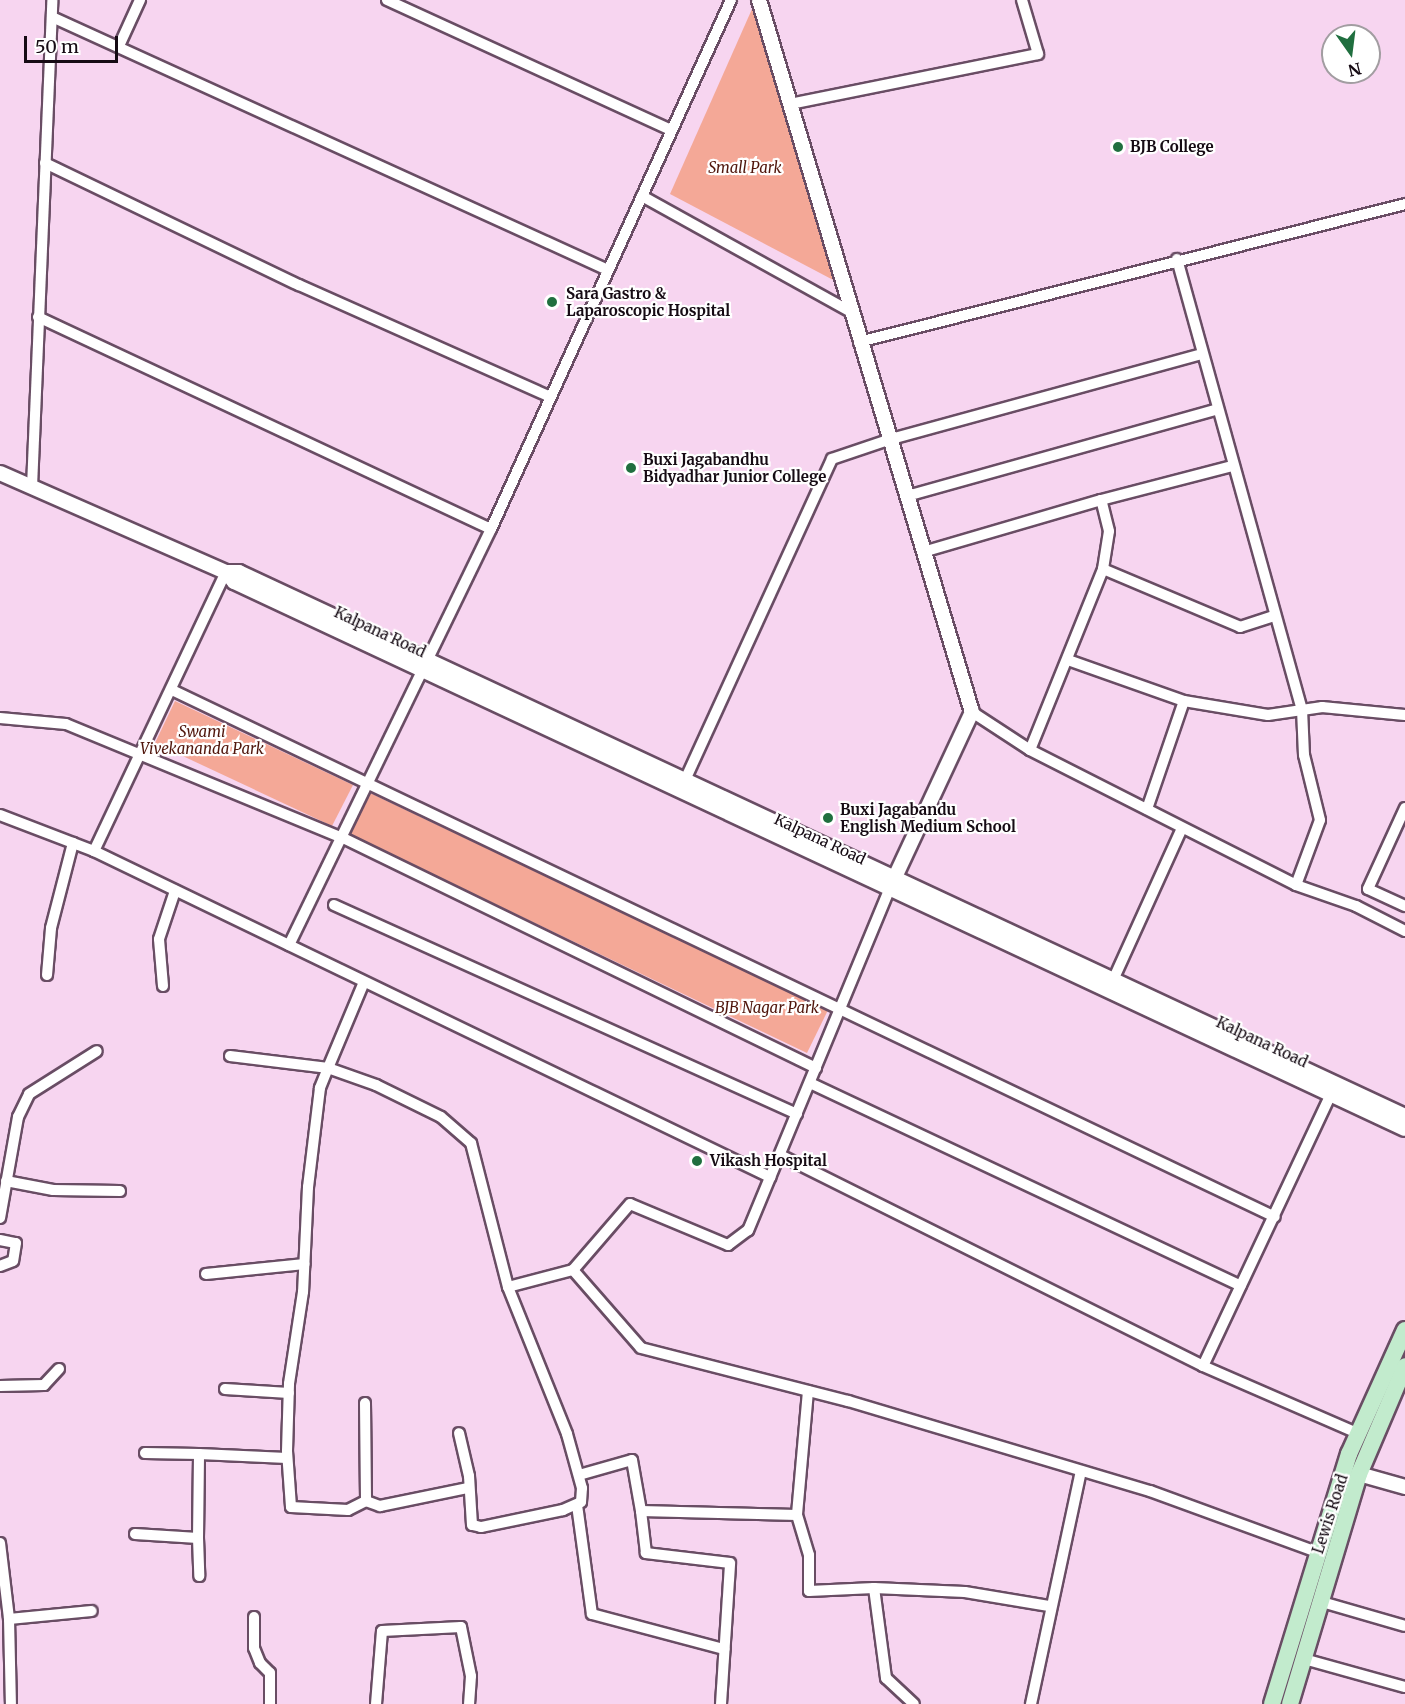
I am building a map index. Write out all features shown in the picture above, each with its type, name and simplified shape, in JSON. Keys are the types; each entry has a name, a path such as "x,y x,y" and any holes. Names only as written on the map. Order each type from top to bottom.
{"main road":[{"name":"Lewis Road","path":"1272,1704 1317,1552 1357,1433 1405,1330"},
{"name":"Lewis Road","path":"1290,1704 1359,1474 1405,1366"}],"street":[{"path":"32,487 52,0"},
{"path":"119,46 140,0"},
{"path":"387,0 671,130"},
{"path":"289,945 370,785 491,529 731,0"},
{"path":"759,0 859,342 891,439 972,712 1030,750 1182,828 1296,885 1356,906 1405,931"},
{"path":"790,104 1038,54 1022,0"},
{"path":"52,17 608,270"},
{"path":"45,163 299,285 550,397"},
{"path":"642,196 851,312"},
{"path":"859,342 1177,259 1405,204"},
{"path":"1177,259 1216,410 1302,710 1304,755 1320,820 1296,885"},
{"path":"38,316 491,529"},
{"path":"685,780 832,459 891,439 1201,354"},
{"path":"907,496 1216,410"},
{"path":"923,552 1101,500 1232,466"},
{"name":"Kalpana Road","path":"0,473 226,572 238,572 425,665 892,883 1405,1129"},
{"path":"1030,750 1103,569 1109,531 1101,500"},
{"path":"1103,569 1240,627 1274,616"},
{"path":"94,851 226,572"},
{"path":"1068,660 1184,701 1268,715 1334,707 1405,715"},
{"name":"Kalpana Road","path":"425,665 685,780 892,883 1114,978 1405,1116"},
{"path":"172,690 1275,1217"},
{"path":"1147,809 1184,701"},
{"path":"508,1287 573,1270 630,1204 728,1245 748,1230 841,1011 892,883 972,712"},
{"path":"0,718 66,724 142,753 343,838 816,1068"},
{"path":"1405,808 1368,888 1405,906"},
{"path":"0,815 94,851 770,1177"},
{"path":"1114,978 1182,828"},
{"path":"47,975 51,928 73,843"},
{"path":"163,986 159,939 175,891"},
{"path":"334,905 797,1114"},
{"path":"364,981 320,1088 308,1187 304,1264 289,1393 287,1458 291,1507 348,1510 366,1501 380,1506 468,1488"},
{"path":"0,1218 18,1118 29,1094 97,1051"},
{"path":"230,1056 328,1068 376,1084 441,1117 471,1143 508,1287 567,1434 583,1497 577,1505 481,1527 472,1525 469,1518 468,1488 459,1433"},
{"path":"810,1083 1241,1286"},
{"path":"1203,1366 1332,1092"},
{"path":"780,1155 1203,1366 1357,1433"},
{"path":"6,1180 53,1190 120,1191"},
{"path":"0,1240 16,1243 13,1261 0,1266"},
{"path":"206,1274 304,1264"},
{"path":"573,1270 641,1348 808,1391 1198,1506 1317,1552"},
{"path":"0,1386 44,1385 60,1369"},
{"path":"225,1389 289,1393"},
{"path":"808,1391 797,1515 809,1555 809,1591 874,1588 966,1592 1049,1606"},
{"path":"365,1403 366,1501"},
{"path":"145,1453 287,1458"},
{"path":"199,1454 199,1576"},
{"path":"579,1475 632,1460 646,1553 730,1563 721,1704"},
{"path":"1031,1704 1049,1606 1081,1471"},
{"path":"1359,1474 1404,1488"},
{"path":"577,1505 592,1614 724,1649"},
{"path":"641,1511 797,1515"},
{"path":"135,1534 198,1538"},
{"path":"0,1542 9,1619 11,1704"},
{"path":"874,1588 886,1678 914,1704"},
{"path":"1322,1602 1405,1626"},
{"path":"9,1619 92,1611"},
{"path":"254,1617 254,1648 260,1663 270,1673 270,1704"},
{"path":"376,1704 382,1631 461,1627 471,1676 469,1704"},
{"path":"1304,1659 1405,1687"}],"green space":[{"name":"Small Park","path":"756,0 837,282 670,194"},
{"name":"Swami Vivekananda Park","path":"175,701 353,785 332,826 155,743"},
{"name":"BJB Nagar Park","path":"370,793 828,1010 807,1053 350,835"}],"place":[{"name":"BJB College","path":"1118,147"},
{"name":"Sara Gastro & Laparoscopic Hospital","path":"552,302"},
{"name":"Buxi Jagabandhu Bidyadhar Junior College","path":"631,468"},
{"name":"Buxi Jagabandu English Medium School","path":"828,818"},
{"name":"Vikash Hospital","path":"697,1161"}]}
